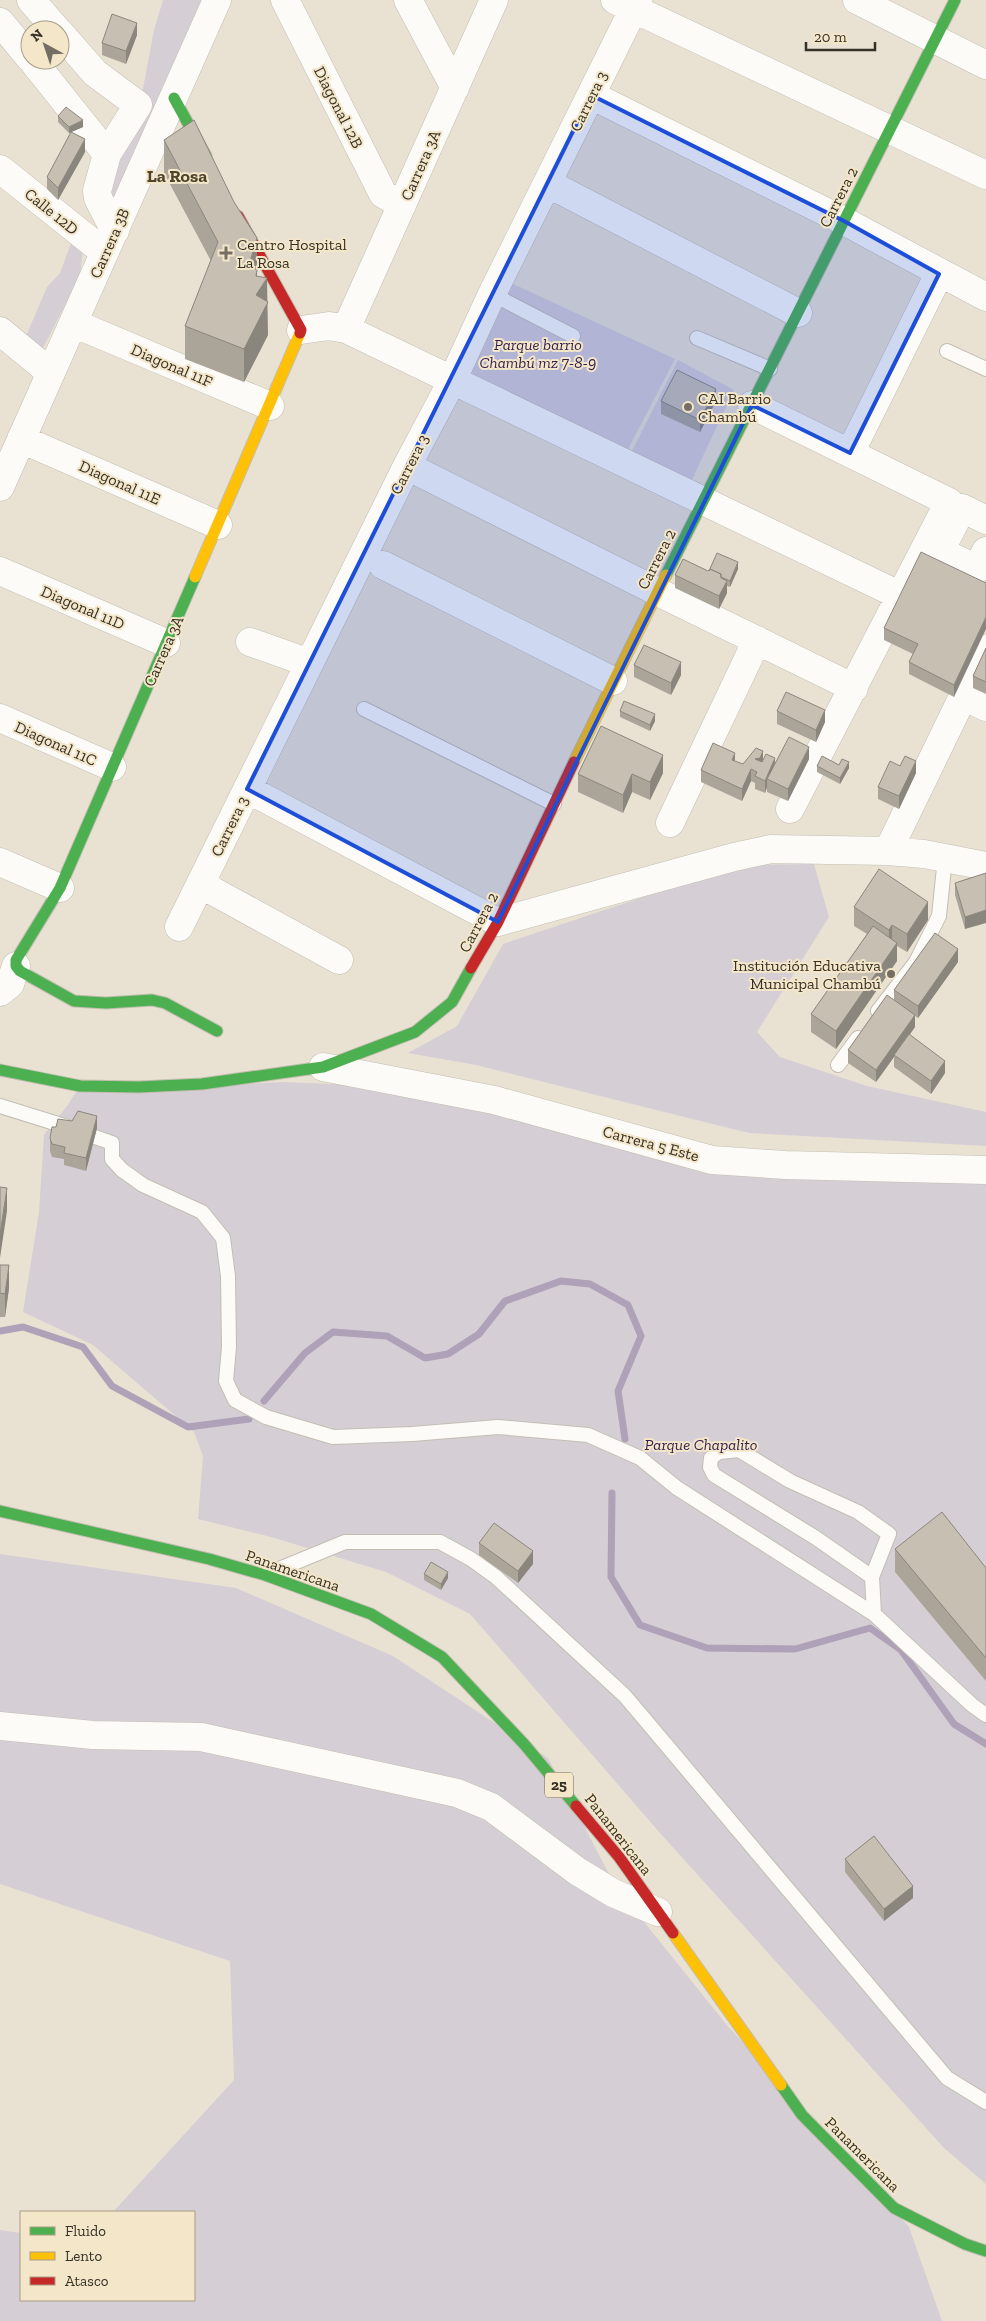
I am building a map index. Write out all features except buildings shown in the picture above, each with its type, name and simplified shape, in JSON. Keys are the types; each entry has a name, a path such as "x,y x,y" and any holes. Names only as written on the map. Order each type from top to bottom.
{"street":[{"path":"30,0 48,20"},
{"name":"Carrera 3B","path":"0,487 217,0"},
{"name":"Diagonal 12B","path":"286,0 383,194 402,205"},
{"path":"408,0 455,88"},
{"name":"Carrera 3A","path":"346,329 494,0"},
{"path":"856,0 986,65"},
{"name":"Carrera 2","path":"0,1070 80,1086 139,1087 202,1084 323,1067 415,1032 452,1002 498,922 613,681 955,0"},
{"path":"629,3 986,175"},
{"name":"Carrera 3","path":"179,927 407,466 452,381 492,294 591,95 629,3"},
{"path":"0,22 20,46"},
{"path":"70,44 95,73 138,105 107,154 97,191 110,242"},
{"path":"40,70 107,154"},
{"path":"591,95 844,221 939,274 986,297"},
{"path":"174,98 212,167"},
{"name":"Calle 12D","path":"0,169 110,242"},
{"path":"547,183 798,313"},
{"path":"230,201 301,330 329,326 346,329 901,596"},
{"path":"850,453 939,274"},
{"name":"Diagonal 11F","path":"73,323 270,406"},
{"name":"Carrera 3A","path":"16,966 16,960 60,888 270,406 301,330"},
{"path":"0,331 51,372"},
{"path":"752,405 949,502 790,809"},
{"name":"Diagonal 11E","path":"22,439 218,525"},
{"path":"407,466 854,688"},
{"path":"986,520 962,508 940,550 977,569 986,551"},
{"path":"921,556 986,588"},
{"path":"383,565 613,681"},
{"name":"Diagonal 11D","path":"0,572 166,644"},
{"path":"670,823 757,640"},
{"path":"250,642 301,660"},
{"path":"888,851 975,702 986,649"},
{"name":"Diagonal 11C","path":"0,718 112,768"},
{"path":"247,789 498,922 734,857 771,850 888,851 946,858 986,866"},
{"path":"0,862 60,888"},
{"path":"200,884 339,960"},
{"path":"0,992 10,984 16,966 74,1001 106,1003 152,1000 165,1003 217,1031"},
{"name":"Carrera 5 Este","path":"323,1067 494,1100 712,1160 785,1165 986,1170"},
{"name":"Panamericana","path":"0,1511 208,1559 265,1575 371,1614 442,1657 524,1744 619,1857 802,2115 894,2208 965,2244 986,2251"},
{"path":"0,1726 93,1735 200,1737 457,1793 491,1807 577,1871 613,1893 658,1912"}],"lane":[{"path":"492,294 573,336"},
{"path":"698,338 770,369"},
{"path":"947,351 986,369"},
{"path":"364,709 554,804"},
{"path":"838,1065 916,962 939,916 946,858"},
{"path":"0,1106 75,1130"},
{"path":"95,1137 112,1143 112,1159 122,1170 143,1185 202,1212 222,1238 228,1276 229,1347 226,1381 235,1400 266,1417 332,1437 412,1434 498,1427 588,1435 640,1458 676,1488 874,1614 972,1705 986,1715"},
{"path":"872,1577 816,1538 714,1475 710,1467 711,1458 719,1452 739,1450 790,1481 858,1512 889,1534 872,1577 874,1614"},
{"path":"265,1575 345,1542 440,1542 477,1563 496,1577 625,1696 947,2078 986,2102"}],"highlighted area":[{"path":"591,95 844,221 939,274 850,453 752,405 498,922 247,789"}],"green space":[{"path":"163,0 202,0 111,209 102,192 138,115 154,30"},
{"path":"71,243 83,247 80,276 43,348 26,336 47,287 60,273"},
{"name":"Parque barrio Chambú mz 7-8-9","path":"509,282 675,359 626,453 465,378"},
{"path":"678,360 734,390 689,486 630,455"},
{"path":"814,864 829,917 757,1032 780,1057 867,1086 986,1112 986,1146 749,1133 476,1065 408,1053 457,1026 503,944 739,865"},
{"name":"Parque Chapalito","path":"284,1082 380,1086 655,1142 986,1178 986,2184 944,2148 660,1833 470,1614 386,1572 271,1537 198,1519 203,1456 194,1432 93,1345 23,1312 39,1212 44,1135 76,1092"},
{"path":"0,1554 236,1588 393,1656 548,1758 616,1887 726,2024 909,2227 942,2321 0,2321 0,2230 20,2233 20,2301 195,2301 195,2211 114,2211 234,2080 230,1961 0,1884"}],"waterway":[{"path":"264,1401 305,1353 333,1332 387,1336 425,1358 448,1354 479,1334 505,1301 561,1281 590,1284 628,1305 641,1336 618,1391 625,1439"},
{"path":"0,1331 23,1327 83,1347 112,1386 188,1427 249,1419"},
{"path":"612,1493 611,1577 640,1625 707,1648 795,1649 870,1628 901,1650 954,1724 986,1744"}],"traffic: fast":[{"path":"666,575 955,0"},
{"path":"174,98 206,156"},
{"path":"195,577 60,888 16,960 16,966 20,971 74,1001 106,1003 152,1000 165,1003 217,1031"},
{"path":"0,1070 80,1086 139,1087 202,1084 323,1067 415,1032 452,1002 471,968"},
{"path":"0,1511 209,1559 265,1575 371,1614 442,1657 524,1744 576,1806"},
{"path":"781,2085 802,2115 894,2208 965,2244 986,2251"}],"traffic: slow":[{"path":"195,577 300,333"},
{"path":"574,762 666,575"},
{"path":"673,1933 781,2085"}],"traffic: jam":[{"path":"238,216 301,330 300,333"},
{"path":"471,968 498,922 574,762"},
{"path":"576,1806 619,1857 673,1933"}],"place":[{"name":"Centro Hospital La Rosa","path":"226,253"},
{"name":"CAI Barrio Chambú","path":"688,407"},
{"name":"Institución Educativa Municipal Chambú","path":"891,974"}],"district":[{"name":"La Rosa","path":"177,176"}]}
